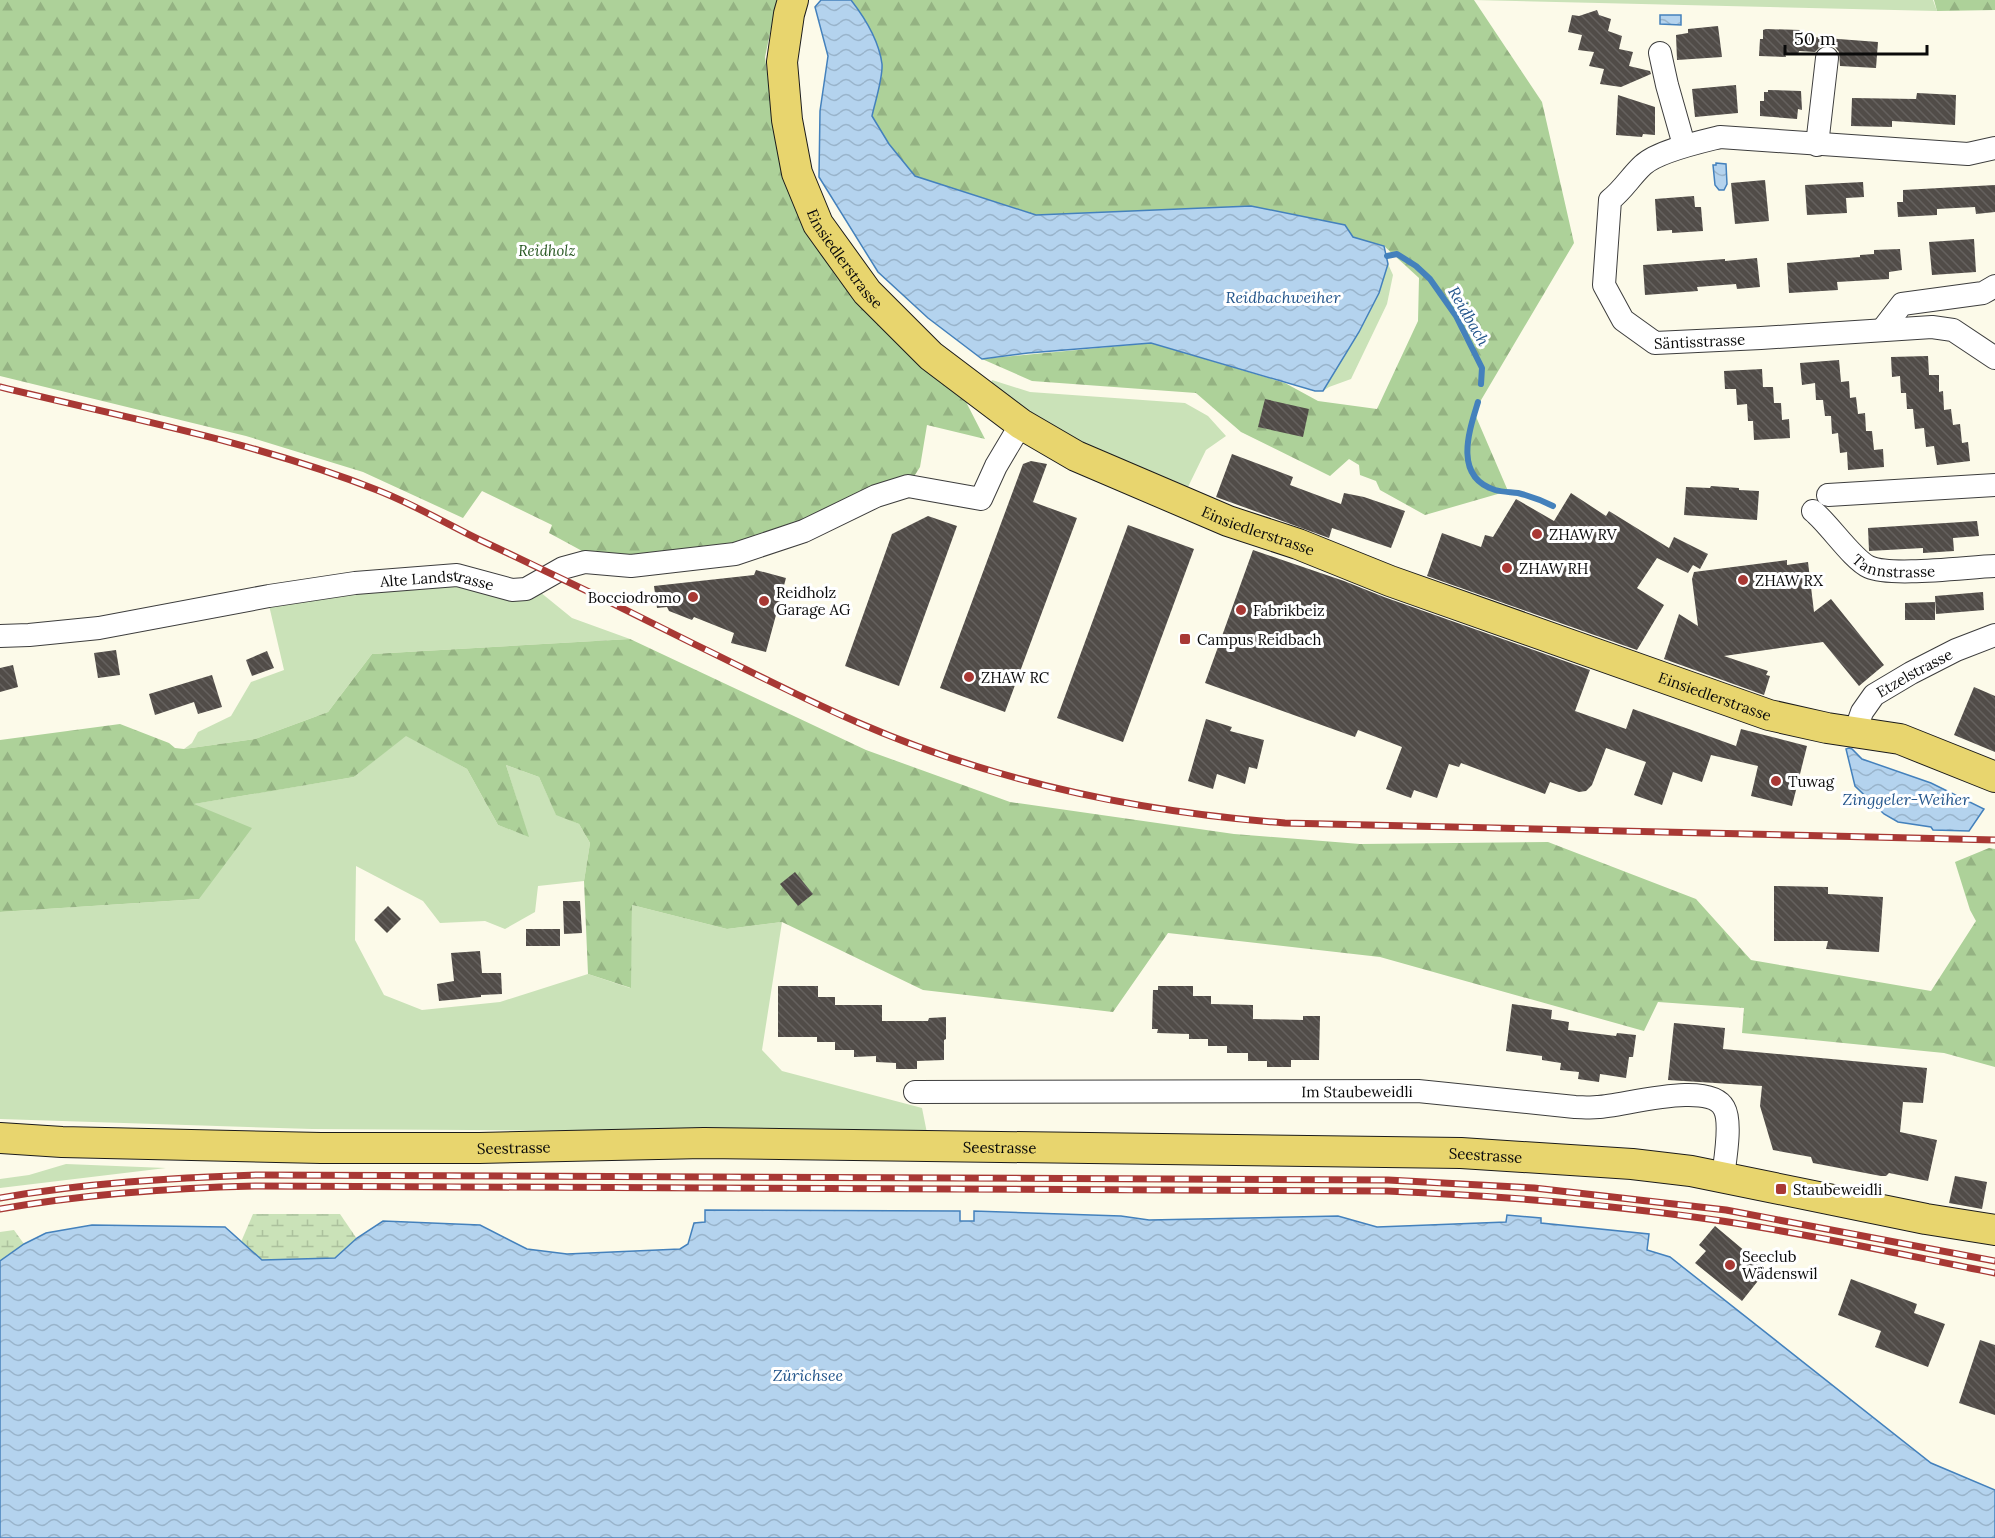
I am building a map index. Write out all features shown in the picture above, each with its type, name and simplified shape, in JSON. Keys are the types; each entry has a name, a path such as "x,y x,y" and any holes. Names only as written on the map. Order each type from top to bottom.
{"main road":[{"name":"Einsiedlerstrasse","path":"793,0 782,62 787,120 797,173 819,225 867,292 931,356 1021,424 1076,456 1193,507 1298,544 1390,581 1769,715 1827,728 1900,739 1995,777"},
{"name":"Seestrasse","path":"0,1138 62,1142 321,1148 479,1148 704,1143 1461,1153 1632,1164 1723,1177 1926,1219 1995,1230"}],"street":[{"path":"1660,53 1666,85 1684,145"},
{"path":"1817,145 1827,58"},
{"name":"Säntisstrasse","path":"1995,148 1968,154 1720,138 1684,145 1645,163 1610,200 1604,285 1623,320 1655,343 1932,327 1953,330 1995,358"},
{"path":"1882,330 1902,304 1983,292 1995,286"},
{"name":"Alte Landstrasse","path":"0,636 99,628 269,596 355,583 457,575 512,590 526,589 563,568 585,562 631,566 735,554 804,531 861,503 908,486 981,499 996,466 1021,424"},
{"name":"Tannstrasse","path":"1995,485 1820,503 1823,520 1869,567 1893,572 1995,566"},
{"name":"Etzelstrasse","path":"1855,732 1862,712 1875,695 1947,654 1995,635"},
{"name":"Im Staubeweidli","path":"915,1092 1418,1091 1575,1107 1599,1107 1673,1095 1713,1098 1719,1101 1726,1112 1727,1142 1723,1177"}],"green space":[{"name":"Reidholz","path":"0,0 777,0 765,57 777,148 796,211 876,322 963,396 985,439 927,425 920,467 908,486 735,554 628,561 584,552 549,533 552,525 482,491 463,518 363,472 246,436 0,376"},
{"path":"851,0 1474,0 1542,102 1574,243 1474,412 1508,491 1425,515 1380,490 1376,481 1360,475 1359,465 1349,459 1330,476 1241,432 1196,393 1032,381 982,359 1151,343 1285,383 1318,401 1377,409 1418,321 1419,278 1384,246 1036,215 915,176 889,144 872,116 882,64 871,30"},
{"path":"1474,0 1933,0 1937,11"},
{"path":"1934,0 1995,0 1995,10 1937,11"},
{"path":"1388,264 1393,275 1387,304 1351,379 1323,391"},
{"path":"992,380 1030,392 1185,403 1208,416 1226,436 1206,450 1187,489 1081,444 1008,398 991,384"},
{"path":"450,584 540,592 572,618 630,639 372,654 328,712 255,739 184,749 192,743 198,732 231,716 251,682 284,670 268,601"},
{"path":"630,639 866,750 1010,802 1234,834 1360,844 1548,842 1696,899 1751,960 1931,991 1976,921 1970,910 1955,862 1989,848 1995,849 1995,1067 1944,1053 1742,1033 1744,1008 1658,1002 1644,1031 1380,957 1168,933 1113,1012 923,990 782,922 727,929 632,905 631,988 588,974 584,881 590,843 579,824 556,815 539,777 506,765 529,837 498,825 467,769 406,736 354,777 194,804 252,828 199,899 0,912 0,740 120,724 169,743 175,748 184,749 255,739 328,712 372,654"},
{"path":"406,735 467,769 498,825 528,836 506,765 539,777 556,814 579,824 590,843 584,881 538,886 535,912 505,929 485,921 440,923 423,901 356,866 355,940 384,995 422,1010 500,1002 588,974 630,988 632,905 727,929 782,922 762,1050 782,1071 922,1108 927,1133 312,1129 0,1119 0,912 199,899 193,804 354,777"},
{"path":"66,1164 166,1168 0,1188 0,1179 29,1175"},
{"path":"253,1214 340,1214 357,1239 335,1258 261,1260 241,1242"},
{"path":"14,1230 24,1244 0,1261 0,1232"}],"water":[{"name":"Reidbachweiher","path":"821,0 851,0 871,30 882,64 872,116 889,144 915,176 1036,215 1251,206 1345,225 1353,237 1384,246 1388,264 1379,293 1359,332 1323,391 1315,391 1151,343 982,359 928,318 878,272 819,177 820,111 828,56 815,7"},
{"path":"1660,15 1681,15 1681,25 1660,24"},
{"path":"1726,164 1727,184 1724,190 1719,190 1715,185 1713,165"},
{"name":"Zinggeler-Weiher","path":"1849,748 1862,759 1931,783 1984,809 1969,831 1933,830 1931,827 1898,822 1884,814 1855,786 1846,749"},
{"name":"Zürichsee","path":"705,1210 960,1211 960,1221 974,1221 974,1211 1121,1216 1149,1220 1338,1216 1377,1227 1506,1222 1507,1215 1541,1218 1541,1223 1649,1234 1647,1250 1670,1257 1931,1463 1995,1490 1995,1538 0,1538 0,1261 24,1244 46,1233 92,1225 225,1227 262,1260 335,1258 357,1238 383,1221 480,1225 527,1249 567,1254 680,1249 688,1244 694,1223 705,1222"}],"building":[{"path":"1597,10 1599,15 1611,19 1608,31 1622,36 1619,49 1633,52 1629,66 1650,71 1651,74 1621,87 1600,84 1604,69 1589,66 1594,52 1578,50 1582,35 1568,32 1572,15 1579,16"},
{"path":"1718,26 1722,57 1677,60 1676,35 1688,33 1688,29"},
{"path":"1763,30 1800,30 1799,36 1878,42 1876,68 1840,66 1839,52 1835,47 1828,45 1821,46 1815,52 1799,51 1798,55 1785,54 1786,57 1759,56 1760,39 1763,39"},
{"path":"1736,85 1738,113 1695,117 1692,89"},
{"path":"1768,90 1801,91 1802,110 1798,109 1797,119 1760,116 1760,101 1764,101 1764,92"},
{"path":"1917,93 1956,95 1955,125 1892,121 1892,127 1851,126 1852,98 1916,99"},
{"path":"1618,95 1655,107 1655,135 1643,134 1642,137 1616,135"},
{"path":"1765,180 1769,221 1735,224 1731,183"},
{"path":"1863,182 1864,197 1846,198 1847,213 1807,215 1805,185"},
{"path":"1995,185 1995,212 1976,214 1975,207 1937,209 1937,215 1898,217 1897,202 1903,202 1903,190"},
{"path":"1694,196 1695,207 1701,207 1703,231 1672,233 1672,230 1657,231 1655,199"},
{"path":"1974,239 1976,272 1932,275 1929,242"},
{"path":"1900,249 1902,270 1889,272 1889,279 1837,282 1838,290 1789,293 1787,263 1860,257 1860,255 1874,254 1874,250"},
{"path":"1757,258 1760,287 1737,289 1736,284 1697,287 1698,291 1645,295 1643,265"},
{"path":"1928,356 1929,375 1939,375 1939,392 1943,391 1944,410 1951,409 1953,425 1960,424 1962,443 1968,442 1970,461 1937,465 1934,446 1926,447 1924,428 1915,429 1913,409 1907,409 1906,393 1901,393 1900,376 1892,377 1891,357"},
{"path":"1839,360 1841,382 1849,381 1850,398 1856,397 1858,414 1865,413 1866,431 1872,431 1874,450 1883,449 1884,467 1848,470 1847,452 1840,453 1838,433 1832,434 1831,416 1825,416 1823,400 1816,400 1815,383 1802,385 1800,363"},
{"path":"1762,369 1763,387 1773,387 1774,403 1781,403 1782,420 1789,419 1790,438 1754,440 1753,421 1748,421 1747,404 1737,405 1736,389 1725,389 1724,371"},
{"path":"1265,399 1309,409 1303,437 1258,427"},
{"path":"1232,454 1293,477 1290,485 1341,504 1344,493 1364,497 1405,511 1391,548 1332,528 1329,538 1216,497"},
{"path":"1031,461 1047,464 1033,502 1077,518 1005,712 940,688 1023,464"},
{"path":"1711,486 1759,491 1757,520 1684,515 1686,487 1710,488"},
{"path":"1571,493 1606,516 1609,511 1669,548 1674,537 1708,554 1700,569 1693,565 1688,573 1657,558 1637,588 1664,605 1637,650 1427,576 1442,533 1481,547 1485,535 1493,537 1516,499 1554,521"},
{"path":"928,516 957,526 899,686 845,666 892,534"},
{"path":"1977,521 1979,536 1953,538 1954,551 1923,553 1923,548 1869,551 1868,528"},
{"path":"1128,525 1194,549 1123,742 1057,718"},
{"path":"1253,550 1590,670 1575,711 1626,729 1633,709 1736,746 1741,729 1807,746 1792,806 1751,796 1758,766 1711,755 1702,782 1673,772 1662,805 1634,795 1646,762 1606,748 1592,785 1586,791 1579,792 1550,782 1545,794 1461,763 1459,767 1449,764 1437,798 1414,790 1411,798 1386,789 1402,747 1358,730 1355,737 1205,683"},
{"path":"1787,560 1787,565 1808,562 1814,612 1831,599 1884,665 1859,686 1823,642 1724,656 1768,671 1766,675 1770,676 1764,695 1664,659 1679,614 1698,626 1692,579 1694,572"},
{"path":"756,570 786,578 766,652 731,643 734,633 694,617 692,620 669,611 667,607 657,608 654,586 754,575"},
{"path":"1983,592 1984,610 1936,614 1935,596"},
{"path":"1935,602 1935,620 1905,620 1905,603"},
{"path":"116,650 120,675 98,678 94,653"},
{"path":"267,651 274,668 252,676 246,660"},
{"path":"13,665 18,687 0,692 0,668"},
{"path":"212,675 222,707 198,714 194,702 155,715 149,694"},
{"path":"1974,687 1995,696 1995,752 1954,735"},
{"path":"1206,719 1232,727 1230,731 1264,740 1257,769 1249,767 1245,784 1217,774 1213,789 1188,781"},
{"path":"795,872 813,894 798,906 780,884"},
{"path":"1774,886 1828,887 1828,894 1883,897 1879,952 1826,949 1828,941 1774,941"},
{"path":"563,901 580,901 582,933 564,934"},
{"path":"388,906 401,919 387,933 374,920"},
{"path":"526,929 560,929 560,946 526,946"},
{"path":"480,951 482,973 501,973 502,994 439,1001 437,984 454,981 451,953"},
{"path":"778,986 818,986 818,997 835,997 835,1005 882,1005 882,1021 928,1021 929,1018 946,1017 944,1060 917,1061 917,1069 896,1069 896,1063 876,1062 876,1056 854,1057 854,1050 835,1050 835,1042 817,1042 817,1037 778,1037"},
{"path":"1158,986 1193,986 1193,996 1211,996 1211,1004 1253,1005 1253,1019 1303,1020 1303,1016 1320,1016 1319,1060 1291,1060 1291,1067 1267,1067 1267,1061 1248,1061 1248,1053 1227,1053 1227,1046 1208,1046 1208,1039 1189,1039 1189,1034 1157,1033 1158,1029 1152,1029 1153,990 1158,990"},
{"path":"1512,1004 1552,1010 1551,1019 1569,1022 1568,1030 1616,1036 1617,1033 1636,1035 1633,1057 1629,1057 1626,1078 1600,1074 1599,1082 1578,1079 1579,1072 1560,1070 1561,1063 1542,1060 1542,1056 1506,1051"},
{"path":"1674,1023 1725,1028 1723,1049 1927,1068 1923,1103 1903,1102 1900,1132 1937,1140 1928,1181 1889,1173 1881,1176 1813,1163 1811,1157 1773,1150 1760,1106 1762,1086 1668,1080"},
{"path":"1955,1176 1987,1182 1982,1209 1949,1203"},
{"name":"Seeclub Wädenswil","path":"1715,1226 1765,1268 1761,1277 1742,1301 1695,1263 1706,1251 1699,1245"},
{"path":"1851,1279 1917,1304 1914,1313 1945,1324 1928,1367 1875,1347 1881,1331 1838,1315"},
{"path":"1980,1340 1995,1345 1995,1415 1959,1403"}],"waterway":[{"name":"Reidbach","path":"1387,256 1397,254 1416,266 1430,279 1456,316 1482,368 1481,384"},
{"name":"Reidbach","path":"1478,402 1468,439 1467,452 1473,475 1482,484 1495,490 1522,494 1553,506"}],"railway":[{"path":"0,387 238,444 377,490 859,723 962,762 1068,791 1176,811 1285,823 1995,840"},
{"path":"0,1198 64,1188 128,1182 257,1175 1388,1180 1534,1188 1726,1210 1995,1261"},
{"path":"0,1209 64,1199 127,1193 255,1186 1387,1191 1471,1195 1680,1215 1791,1232 1995,1273"}],"place":[{"name":"ZHAW RV","path":"1537,534"},
{"name":"ZHAW RH","path":"1507,568"},
{"name":"ZHAW RX","path":"1743,580"},
{"name":"Bocciodromo","path":"693,597"},
{"name":"Reidholz Garage AG","path":"764,601"},
{"name":"Fabrikbeiz","path":"1241,610"},
{"name":"Campus Reidbach","path":"1185,639"},
{"name":"ZHAW RC","path":"969,677"},
{"name":"Tuwag","path":"1776,781"},
{"name":"Staubeweidli","path":"1781,1189"},
{"name":"Seeclub Wädenswil","path":"1730,1265"}]}
